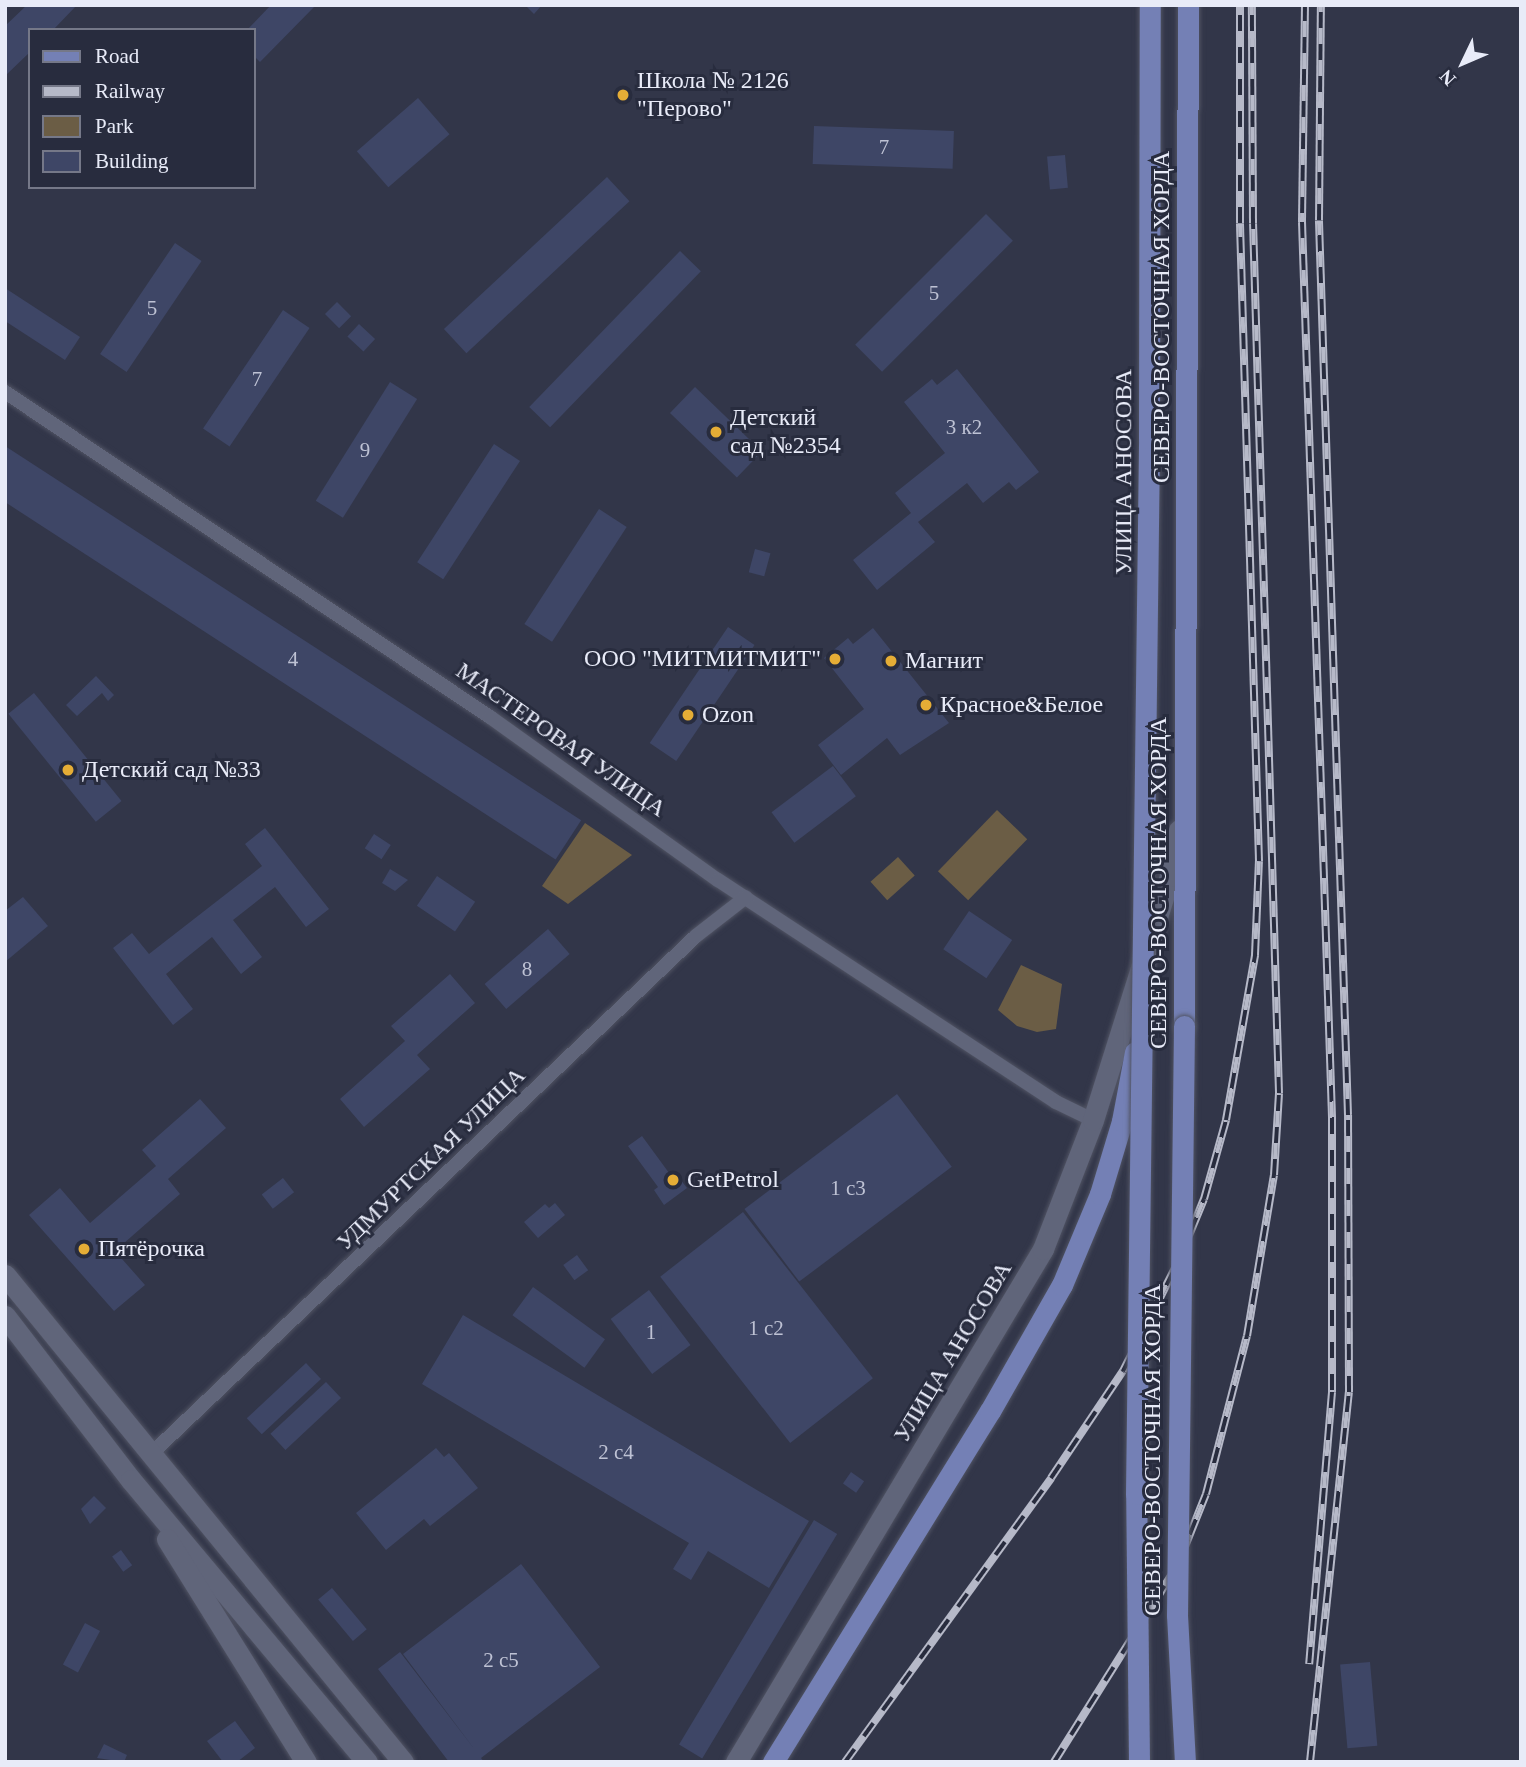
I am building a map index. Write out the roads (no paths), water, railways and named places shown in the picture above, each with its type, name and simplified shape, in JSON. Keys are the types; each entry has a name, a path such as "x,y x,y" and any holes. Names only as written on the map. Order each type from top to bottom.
{"main road":[{"name":"СЕВЕРО-ВОСТОЧНАЯ ХОРДА","path":"1139,1762 1136,1494 1150,424 1149,5"},
{"name":"СЕВЕРО-ВОСТОЧНАЯ ХОРДА","path":"1185,1762 1177,1615 1184,1026 1188,5"},
{"name":"СЕВЕРО-ВОСТОЧНАЯ ХОРДА","path":"772,1762 1062,1285 1100,1194 1119,1133 1141,1024"}],"street":[{"name":"УЛИЦА АНОСОВА","path":"1149,5 1149,939"},
{"name":"УЛИЦА АНОСОВА","path":"736,1762 1026,1283 1074,1175 1178,844 1181,812 1179,5"},
{"name":"МАСТЕРОВАЯ УЛИЦА","path":"5,392 376,639 746,897 1056,1102 1093,1120"},
{"name":"УДМУРТСКАЯ УЛИЦА","path":"149,1456 696,936 746,897"},
{"path":"5,1275 149,1456 403,1762"},
{"path":"5,1316 131,1480 368,1762"},
{"path":"131,1480 306,1762"}],"railway":[{"path":"845,1762 1051,1478 1123,1371 1178,1262 1204,1199 1226,1120 1255,955 1259,861 1240,223 1240,5"},
{"path":"1054,1762 1178,1564 1206,1494 1247,1336 1274,1175 1279,1093 1253,223 1252,5"},
{"path":"1305,5 1302,222 1332,1118 1332,1392 1309,1664"},
{"path":"1310,1762 1349,1392 1348,1115 1319,220 1321,5"}],"place":[{"name":"Школа № 2126 \"Перово\"","path":"623,95"},
{"name":"Детский сад №2354","path":"716,432"},
{"name":"ООО \"МИТМИТМИТ\"","path":"835,659"},
{"name":"Магнит","path":"891,661"},
{"name":"Красное&Белое","path":"926,705"},
{"name":"Ozon","path":"688,715"},
{"name":"Детский сад №33","path":"68,770"},
{"name":"GetPetrol","path":"673,1180"},
{"name":"Пятёрочка","path":"84,1249"}]}
